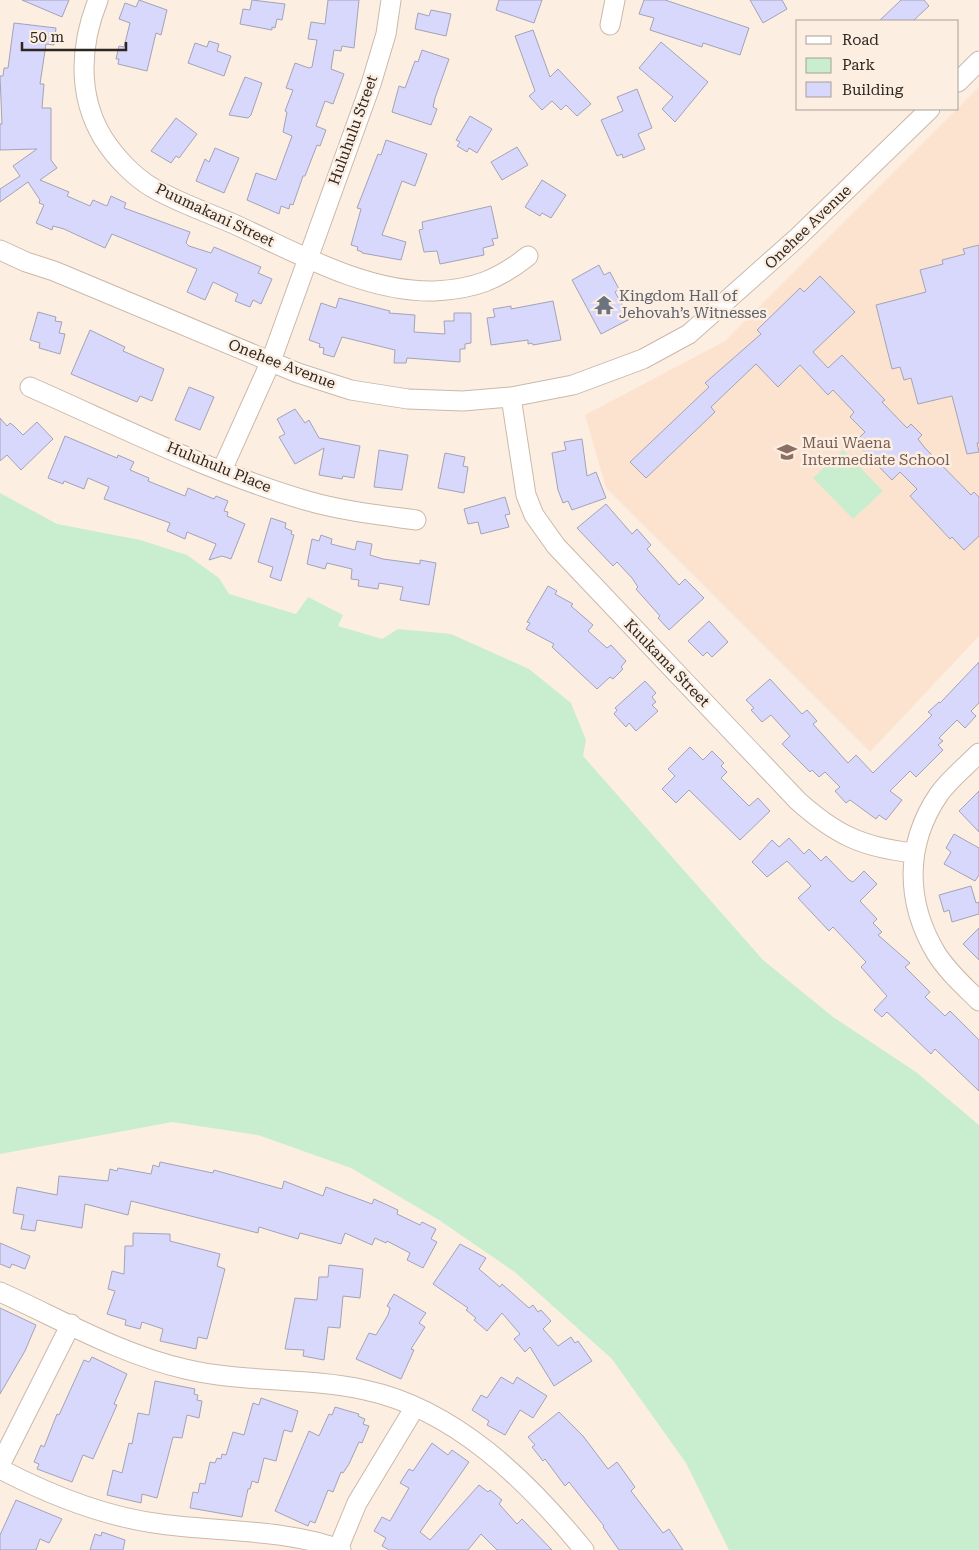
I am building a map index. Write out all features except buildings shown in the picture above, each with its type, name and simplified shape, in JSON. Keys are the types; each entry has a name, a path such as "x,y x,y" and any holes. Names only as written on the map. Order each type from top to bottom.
{"street":[{"name":"Puumakani Street","path":"98,0 84,52 84,81 90,108 103,138 127,168 153,188 308,258 377,284 434,291 468,288 496,279 528,256"},
{"name":"Huluhulu Street","path":"222,470 271,361 371,84 386,34 391,0"},
{"path":"610,25 615,0"},
{"path":"959,81 979,61"},
{"name":"Onehee Avenue","path":"0,250 298,373 351,390 408,399 463,401 511,397 573,386 643,359 689,334 798,237 929,110"},
{"name":"Onehee Avenue","path":"0,260 26,262"},
{"name":"Huluhulu Place","path":"30,387 250,483 344,509 416,520"},
{"name":"Kuukama Street","path":"511,397 526,495 534,515 556,546 798,801 821,822 843,836 862,844 913,853"},
{"path":"979,753 940,793 921,830 913,853 915,897 926,935 946,968 979,1001"},
{"path":"0,1292 136,1354 186,1370 365,1390 415,1407 469,1436 535,1496 584,1550"},
{"path":"71,1324 0,1467 57,1495 107,1513 146,1522 316,1542 340,1549 357,1503 415,1407"}],"shaded area":[{"name":"Maui Waena Intermediate School","path":"979,87 979,636 870,752 606,488 585,415 725,341 956,110 959,110 959,107"}],"green space":[{"path":"843,450 883,491 853,519 813,478"},
{"path":"0,493 57,524 140,540 187,555 219,578 229,594 296,614 308,597 343,615 338,626 382,639 398,629 451,634 529,669 571,703 586,740 583,756 763,960 833,1017 916,1072 979,1125 979,1550 729,1550 686,1463 612,1359 516,1273 439,1220 351,1168 258,1135 172,1122 0,1154"}],"place":[{"name":"Kingdom Hall of Jehovah’s Witnesses","path":"604,305"},
{"name":"Maui Waena Intermediate School","path":"787,452"}]}
